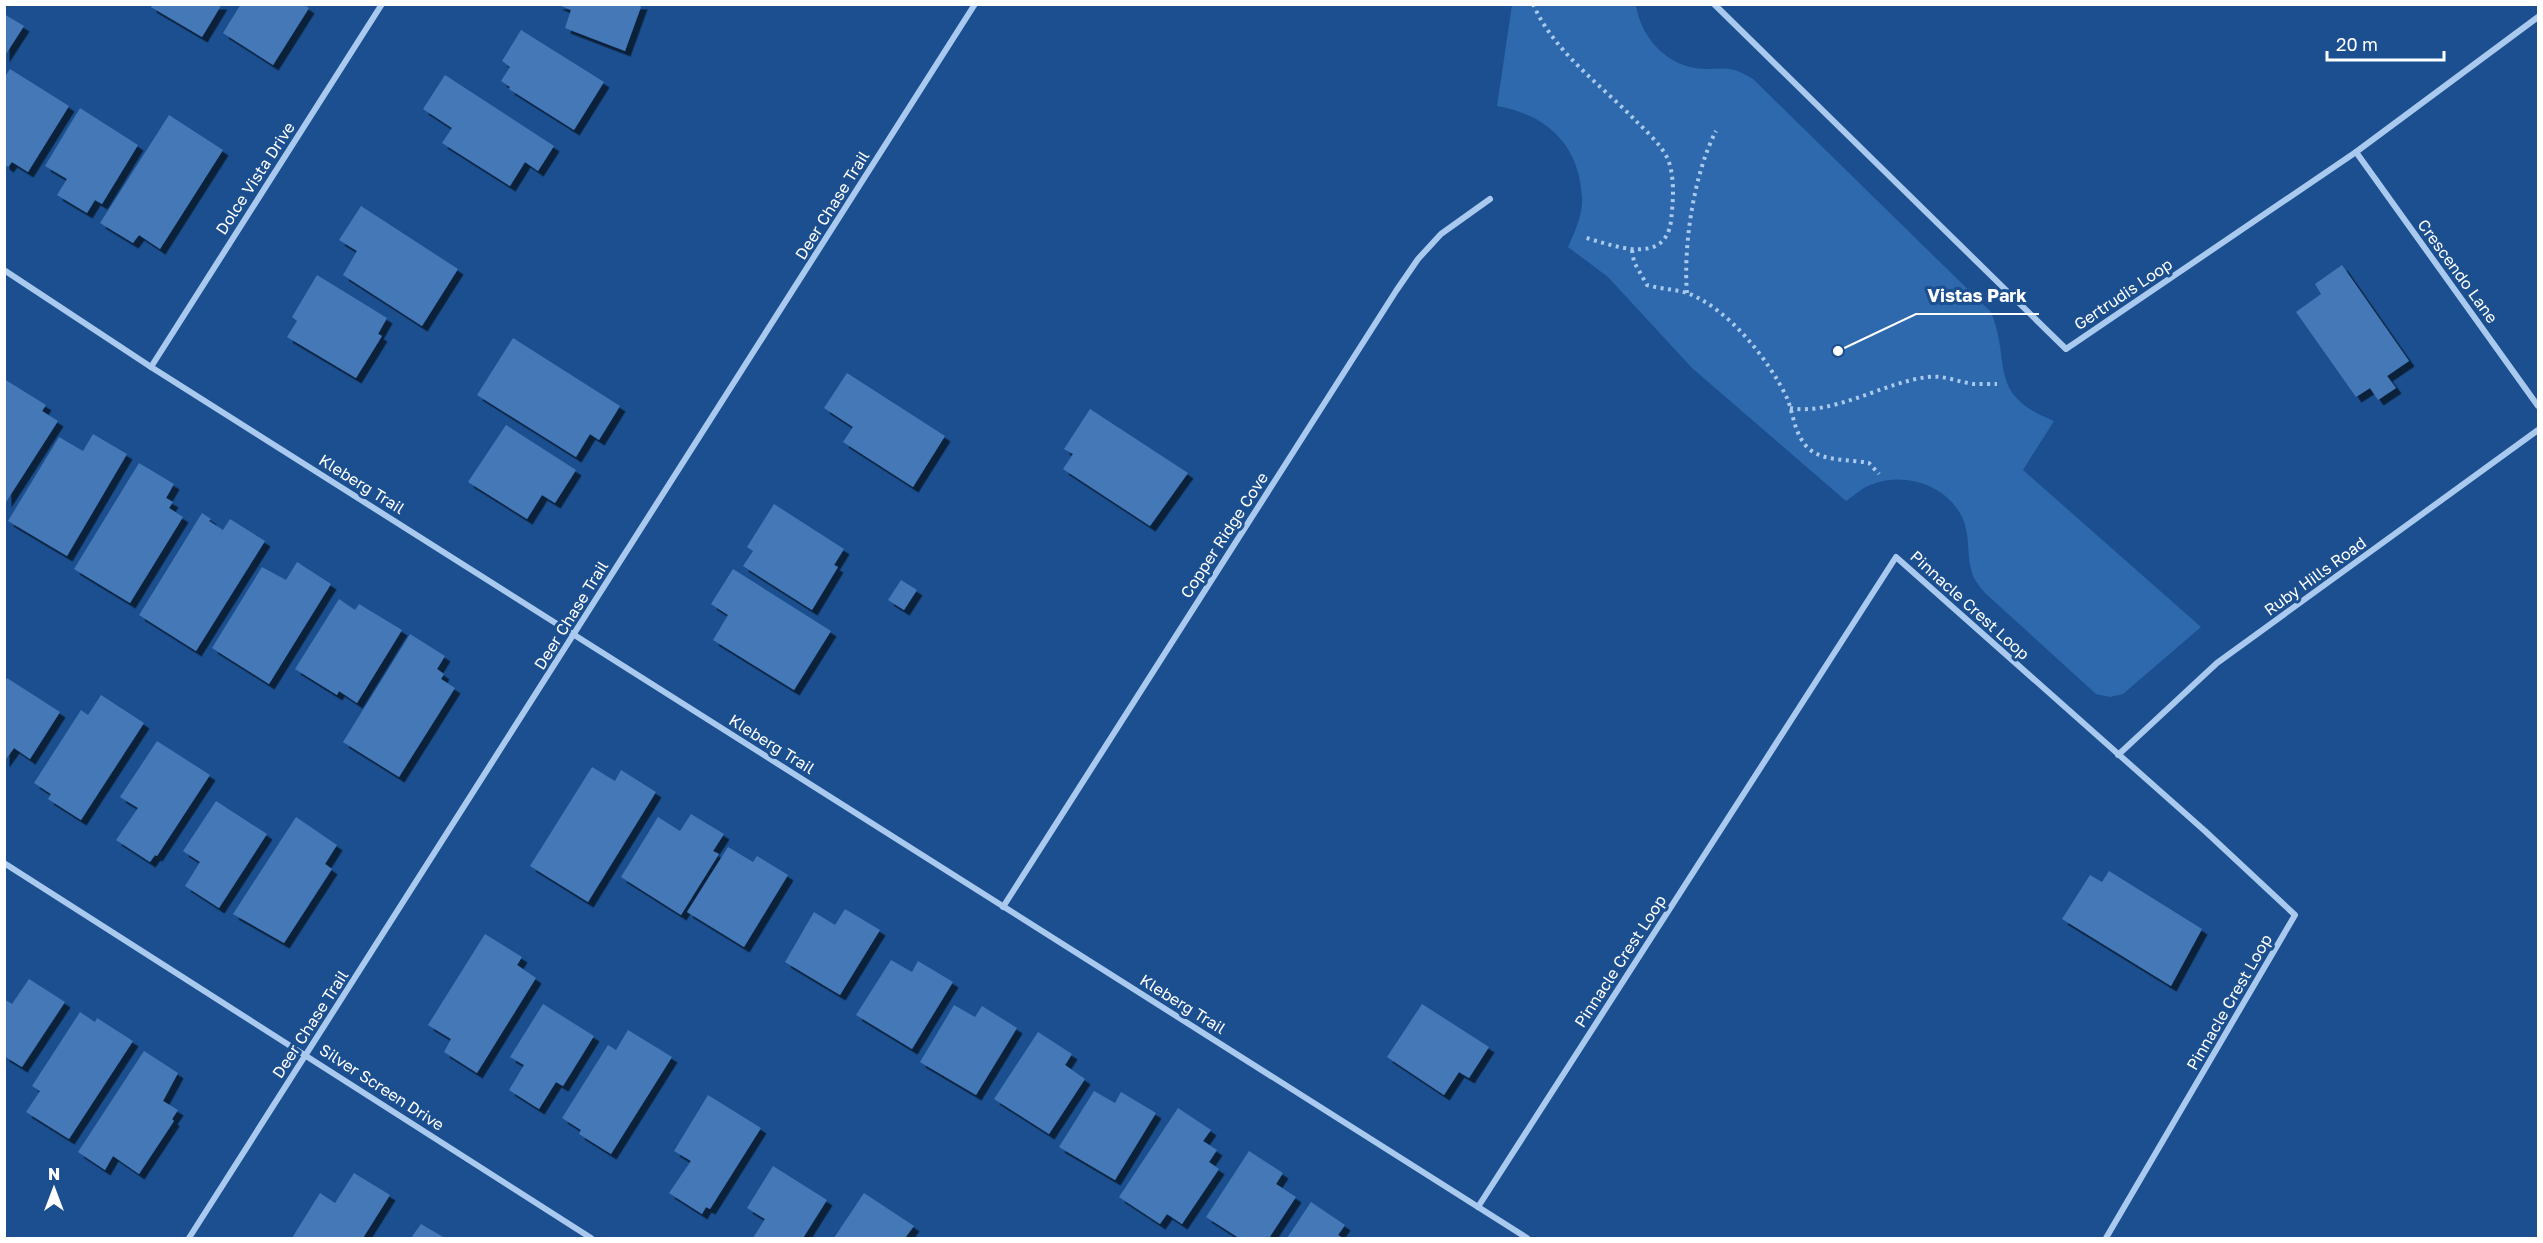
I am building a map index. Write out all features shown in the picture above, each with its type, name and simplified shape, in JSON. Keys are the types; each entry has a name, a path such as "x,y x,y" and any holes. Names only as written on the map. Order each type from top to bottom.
{"street":[{"name":"Dolce Vista Drive","path":"151,367 382,4"},
{"name":"Deer Chase Trail","path":"189,1239 975,4"},
{"name":"Gertrudis Loop","path":"1714,4 2066,349 2356,152 2538,17"},
{"name":"Crescendo Lane","path":"2356,152 2538,406"},
{"name":"Copper Ridge Cove","path":"1003,907 1396,291 1418,259 1441,234 1490,198"},
{"name":"Kleberg Trail","path":"4,270 151,367 1527,1239"},
{"name":"Ruby Hills Road","path":"2118,755 2217,663 2538,430"},
{"name":"Pinnacle Crest Loop","path":"1478,1207 1896,557 2205,831 2295,915 2106,1239"},
{"name":"Silver Screen Drive","path":"4,863 306,1054 591,1239"}],"path":[{"path":"1533,4 1556,43 1648,132 1668,160 1674,184 1670,229 1657,246 1632,250 1583,237"},
{"path":"1687,293 1686,264 1700,170 1705,153 1716,131"},
{"path":"1632,250 1634,262 1647,285 1687,293 1712,306 1731,321 1762,356 1778,382 1798,432 1808,448 1817,454 1832,458 1869,463 1879,474"},
{"path":"1790,408 1800,410 1825,406 1888,386 1930,376 1973,384 1997,384"}],"shaded area":[{"path":"1512,5 1636,5 1638,16 1648,37 1655,46 1673,60 1695,68 1729,69 1753,79 1991,312 1997,331 2005,376 2010,388 2018,400 2033,411 2054,421 2023,470 2201,627 2123,694 2110,697 2096,694 1985,593 1978,584 1971,570 1968,538 1961,515 1945,496 1923,484 1898,480 1869,485 1846,501 1692,368 1608,277 1568,247 1580,218 1582,199 1575,163 1567,148 1545,125 1515,110 1497,106"}],"building":[{"path":"152,4 222,4 202,37 151,7"},
{"path":"241,4 303,4 309,8 273,65 223,33"},
{"path":"556,4 642,4 625,51 565,28 571,10"},
{"path":"4,14 24,26 4,57"},
{"path":"521,30 604,82 574,130 509,89 510,87 501,81 510,67 502,61"},
{"path":"10,69 69,106 28,172 12,162 8,167 4,164 4,78"},
{"path":"445,75 554,146 538,171 525,162 510,186 442,143 452,128 423,109"},
{"path":"80,108 138,145 102,204 95,200 87,213 57,195 67,179 45,166"},
{"path":"169,115 223,150 160,249 139,235 133,243 100,223"},
{"path":"361,206 458,269 422,326 343,275 357,251 339,240"},
{"path":"2342,265 2409,361 2387,376 2396,388 2378,400 2370,388 2356,397 2296,312 2321,294 2315,284"},
{"path":"317,275 387,318 378,334 382,336 356,378 287,337 297,321 292,317"},
{"path":"513,338 620,406 599,440 590,434 576,457 477,395"},
{"path":"847,373 945,436 913,487 843,442 853,427 824,408"},
{"path":"4,379 46,405 42,411 58,421 6,502"},
{"path":"1090,409 1188,473 1150,526 1063,469 1073,454 1064,449"},
{"path":"506,425 576,470 555,503 542,495 527,519 468,482"},
{"path":"93,434 127,454 67,556 8,521 59,437 83,451"},
{"path":"139,463 174,484 166,498 173,502 169,508 183,517 130,603 74,569"},
{"path":"774,504 844,549 834,565 838,567 812,610 743,566 753,551 747,547"},
{"path":"202,513 211,519 209,521 223,530 230,519 265,541 196,651 139,615"},
{"path":"297,562 331,584 269,684 212,648 262,567 286,580"},
{"path":"733,569 831,631 794,690 713,640 728,615 711,604"},
{"path":"901,580 917,590 904,610 888,600"},
{"path":"339,599 355,610 359,604 402,630 357,703 339,691 337,695 295,669"},
{"path":"410,634 445,656 437,669 444,674 441,679 455,688 399,777 343,742"},
{"path":"7,678 60,712 30,759 14,748 4,762 4,683"},
{"path":"101,695 144,723 81,820 48,799 51,794 34,783 81,710 88,715"},
{"path":"157,741 210,775 157,856 155,855 150,862 116,840 138,808 120,797"},
{"path":"592,767 615,781 621,770 656,792 588,902 530,866"},
{"path":"216,801 267,834 219,908 185,886 200,862 183,851"},
{"path":"691,814 724,834 713,851 719,854 681,915 621,877 658,817 680,831"},
{"path":"296,817 337,845 325,864 332,869 284,943 233,914"},
{"path":"728,847 753,862 757,856 788,875 744,947 687,912"},
{"path":"2109,871 2202,929 2171,986 2062,919 2090,875 2102,882"},
{"path":"845,909 880,930 840,995 785,962 814,912 835,925"},
{"path":"485,934 522,957 517,965 536,978 477,1073 444,1052 451,1039 428,1025"},
{"path":"891,960 912,972 918,961 953,982 912,1049 856,1015"},
{"path":"29,979 65,1002 22,1067 4,1056 4,999 12,1004"},
{"path":"543,1004 594,1036 563,1086 556,1082 539,1109 509,1090 524,1065 510,1057"},
{"path":"1422,1004 1489,1047 1469,1078 1459,1072 1444,1095 1387,1057"},
{"path":"954,1005 975,1017 982,1006 1017,1028 976,1095 920,1062"},
{"path":"80,1012 95,1022 97,1018 133,1041 69,1139 26,1112 40,1091 32,1086"},
{"path":"628,1030 672,1057 611,1154 579,1134 581,1130 562,1118 608,1045 616,1050"},
{"path":"1038,1032 1072,1054 1065,1065 1085,1079 1049,1134 994,1099"},
{"path":"144,1051 178,1073 163,1101 178,1110 172,1119 174,1121 139,1174 113,1156 105,1170 78,1152"},
{"path":"1094,1091 1115,1103 1121,1092 1156,1113 1115,1180 1059,1147"},
{"path":"708,1095 761,1128 710,1209 706,1207 702,1214 669,1193 691,1161 674,1151"},
{"path":"1178,1108 1211,1130 1203,1141 1217,1150 1209,1162 1219,1169 1182,1224 1167,1214 1160,1224 1119,1197"},
{"path":"1249,1151 1283,1173 1276,1184 1296,1197 1269,1238 1239,1238 1206,1217"},
{"path":"773,1166 827,1200 803,1238 753,1238 765,1219 747,1208"},
{"path":"354,1173 390,1195 363,1238 292,1238 320,1193 335,1203"},
{"path":"864,1193 914,1226 905,1238 834,1238"},
{"path":"1311,1202 1345,1225 1338,1235 1343,1238 1287,1238"},
{"path":"421,1224 426,1227 445,1238 411,1238"}],"place":[{"name":"Vistas Park","path":"1838,351"}]}
